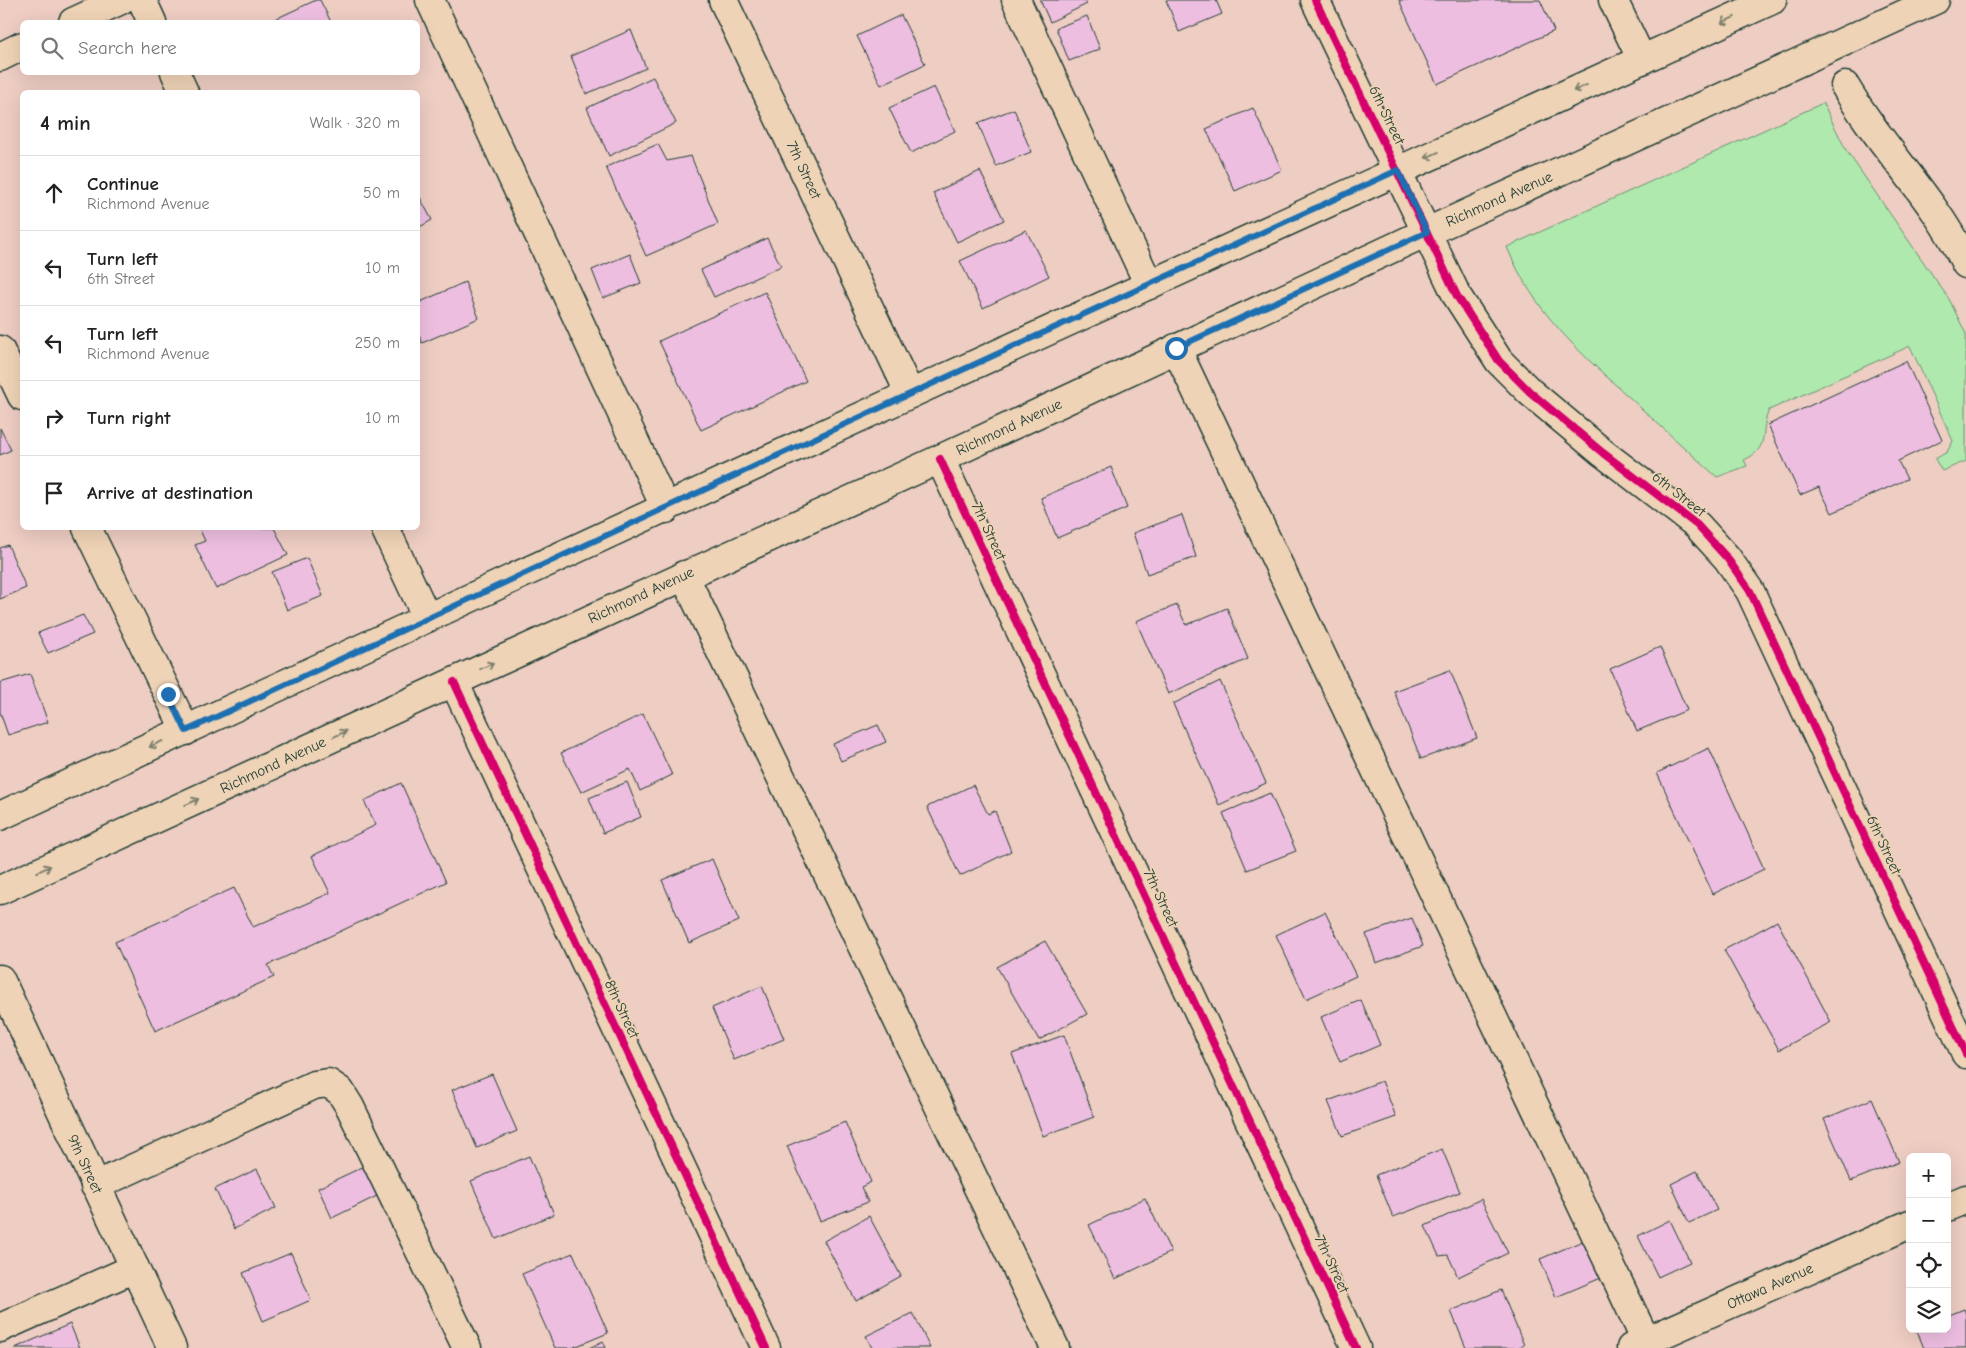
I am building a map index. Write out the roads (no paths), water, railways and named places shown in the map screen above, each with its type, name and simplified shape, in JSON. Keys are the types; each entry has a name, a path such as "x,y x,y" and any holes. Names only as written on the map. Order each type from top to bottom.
{"street":[{"path":"77,20 121,0"},
{"path":"142,0 151,20"},
{"path":"430,0 666,509"},
{"name":"7th Street","path":"724,0 910,394"},
{"path":"1016,0 1149,285"},
{"name":"6th Street","path":"1315,0 1457,296 1499,361 1537,398 1697,525 1727,558 1750,591 1966,1054"},
{"path":"1613,0 1642,60"},
{"path":"0,816 666,509 910,394 1772,0"},
{"name":"Richmond Avenue","path":"0,890 940,459 1427,232 1935,0"},
{"path":"0,57 20,47"},
{"path":"176,75 183,90"},
{"path":"1845,86 1872,128 1933,208 1954,239 1966,264"},
{"path":"1176,348 1638,1345"},
{"path":"0,350 20,392"},
{"name":"7th Street","path":"940,459 1356,1348"},
{"path":"87,530 186,731"},
{"path":"386,530 427,618"},
{"path":"684,575 1055,1348"},
{"name":"8th Street","path":"454,682 766,1348"},
{"name":"9th Street","path":"0,979 172,1348"},
{"path":"96,1186 314,1085 328,1083 340,1092 350,1107 467,1348"},
{"path":"1951,1205 1966,1199"},
{"name":"Ottawa Avenue","path":"1638,1345 1906,1226"},
{"path":"0,1328 135,1268"}]}
